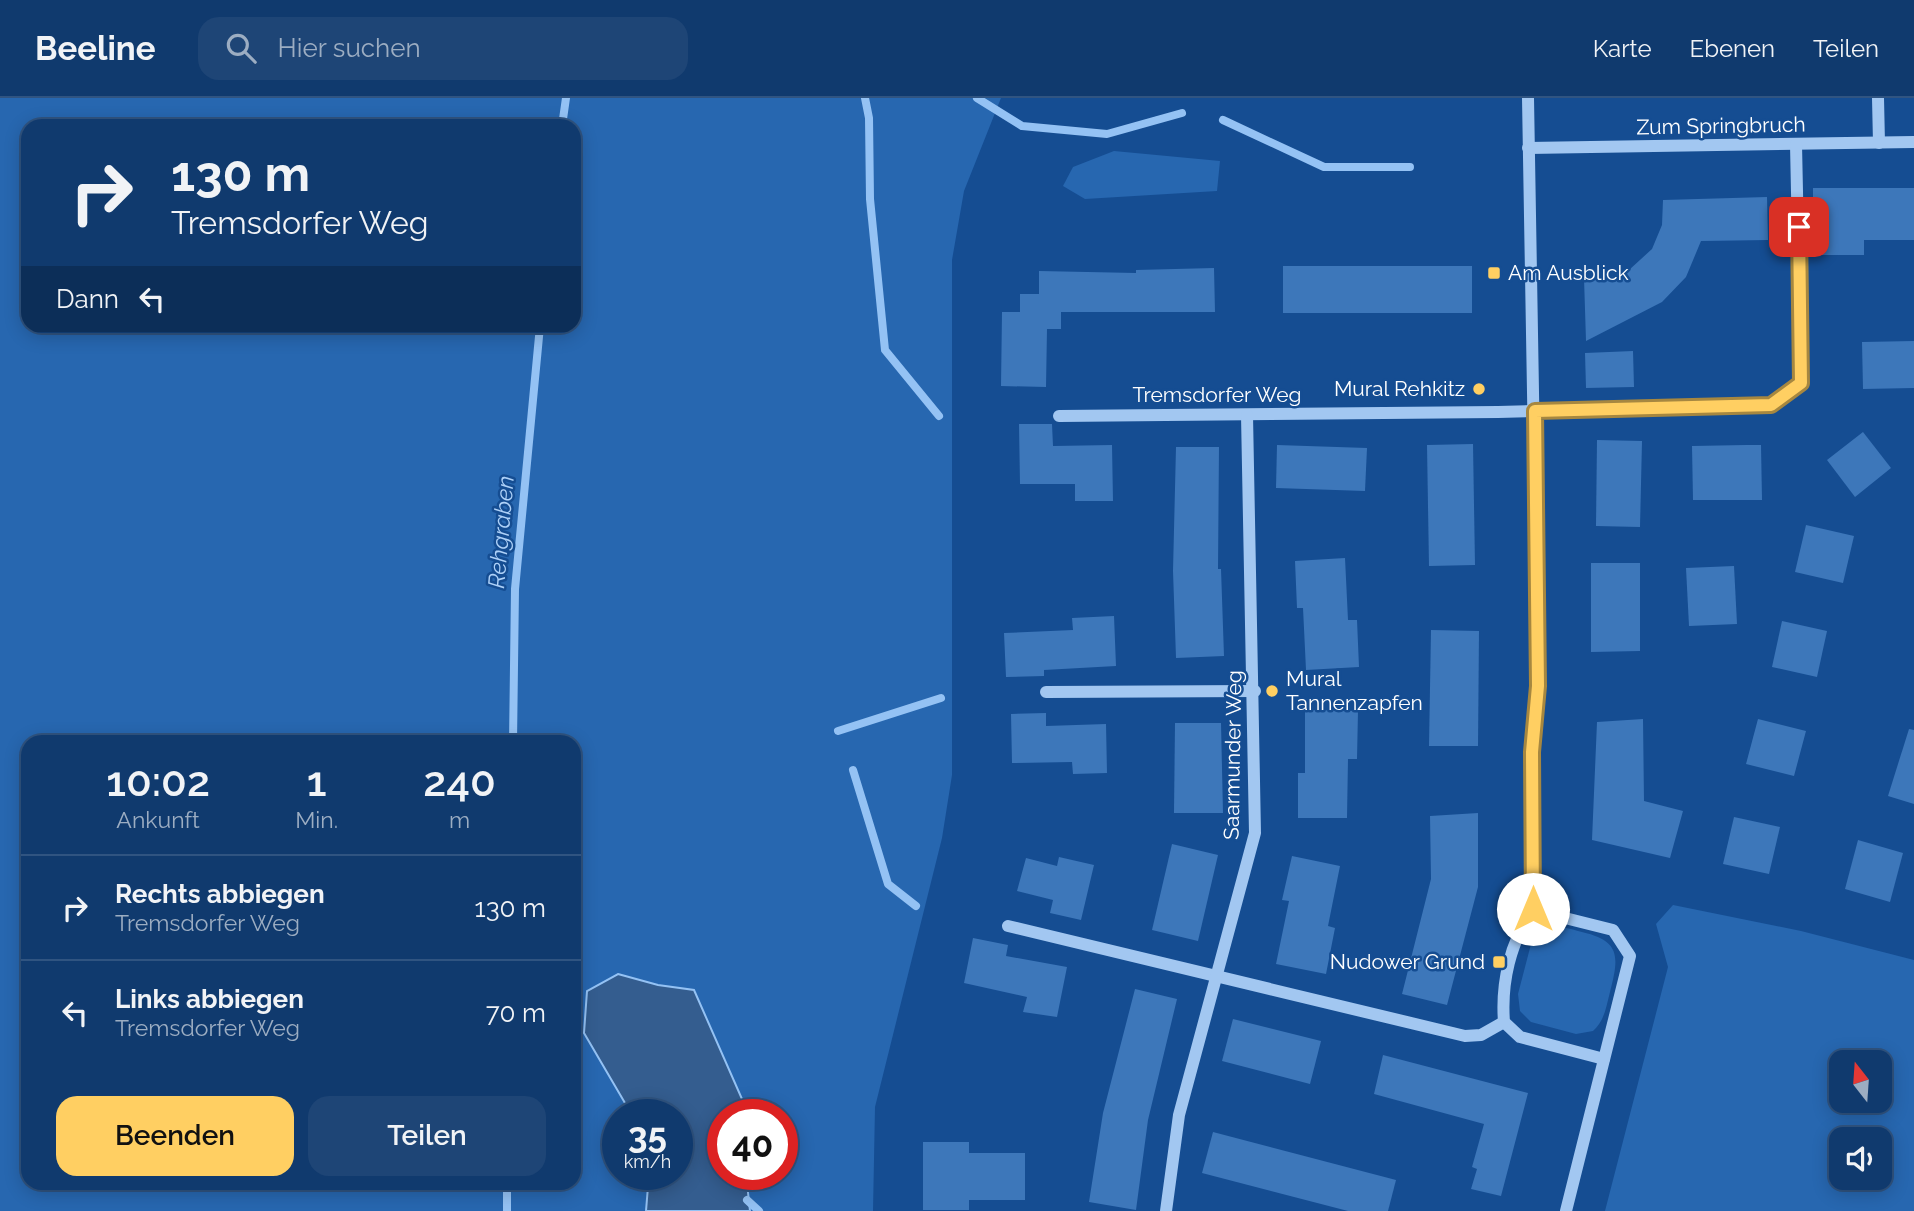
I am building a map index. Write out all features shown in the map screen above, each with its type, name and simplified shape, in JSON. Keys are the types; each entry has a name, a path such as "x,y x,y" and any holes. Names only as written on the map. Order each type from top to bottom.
{"street":[{"path":"1528,98 1538,686 1532,752 1533,909 1520,929 1502,993 1504,1022 1520,1037 1604,1059"},
{"path":"1878,98 1879,143"},
{"name":"Zum Springbruch","path":"1528,148 1914,142"},
{"name":"Tremsdorfer Weg","path":"1059,416 1535,411 1771,405 1801,383 1796,145"},
{"name":"Saarmunder Weg","path":"1166,1211 1179,1115 1255,833 1255,691 1247,415"},
{"path":"1045,692 1255,691"},
{"path":"1533,909 1612,930 1630,956 1566,1211"},
{"path":"1008,926 1465,1036 1481,1035 1504,1022"}],"shaded area":[{"path":"0,98 1001,98 964,191 952,260 952,775 942,838 875,1107 873,1211 750,1211 748,1190 798,1190 798,1099 742,1099 694,990 658,985 629,1099 602,1099 602,1190 648,1190 646,1211 0,1211"},
{"path":"1114,151 1220,161 1217,191 1085,199 1063,186 1073,167"},
{"path":"1673,905 1801,931 1914,960 1914,1211 1605,1211 1668,967 1656,924"},
{"path":"1550,926 1595,936 1604,940 1614,952 1615,969 1606,1008 1593,1031 1576,1034 1531,1022 1520,1011 1518,994 1531,944 1541,930"},
{"path":"618,974 658,985 694,990 742,1099 707,1099 707,1190 748,1190 750,1211 646,1211 648,1190 693,1190 693,1099 623,1099 584,1033 587,991"}],"building":[{"path":"1813,188 1914,188 1914,240 1864,240 1864,255 1813,255"},
{"path":"1767,197 1768,240 1701,241 1686,277 1662,302 1586,341 1584,278 1611,277 1629,270 1652,249 1662,225 1663,200"},
{"path":"1283,266 1472,266 1472,313 1283,313"},
{"path":"1214,268 1215,312 1061,312 1061,329 1047,329 1046,387 1001,386 1002,312 1020,312 1020,294 1039,294 1039,271 1136,273 1136,270"},
{"path":"1914,341 1914,388 1863,389 1862,342"},
{"path":"1633,351 1634,387 1586,388 1585,353"},
{"path":"1019,424 1052,424 1053,446 1112,445 1113,501 1075,501 1075,484 1020,484"},
{"path":"1863,432 1891,468 1855,497 1827,460"},
{"path":"1597,440 1642,441 1640,527 1596,526"},
{"path":"1473,444 1475,565 1429,566 1427,445"},
{"path":"1277,445 1367,448 1365,491 1276,488"},
{"path":"1761,445 1762,500 1693,500 1692,446"},
{"path":"1176,447 1219,447 1218,569 1221,569 1224,656 1176,658 1173,571"},
{"path":"1806,525 1854,536 1843,583 1795,572"},
{"path":"1345,558 1348,620 1357,620 1359,667 1306,670 1303,608 1297,608 1295,561"},
{"path":"1591,563 1640,563 1640,651 1591,652"},
{"path":"1734,566 1737,624 1689,626 1686,568"},
{"path":"1114,616 1116,666 1044,670 1044,676 1006,677 1004,633 1073,630 1072,618"},
{"path":"1782,621 1827,631 1817,677 1772,667"},
{"path":"1431,630 1479,631 1478,746 1429,746"},
{"path":"1305,710 1358,711 1357,759 1348,759 1347,818 1298,818 1298,773 1305,773"},
{"path":"1046,713 1046,726 1106,724 1107,773 1073,774 1072,762 1012,763 1011,714"},
{"path":"1643,719 1644,801 1683,811 1670,858 1592,840 1597,722"},
{"path":"1758,719 1806,731 1794,776 1746,764"},
{"path":"1175,723 1221,723 1223,813 1174,813"},
{"path":"1909,729 1914,730 1914,804 1888,796"},
{"path":"1478,813 1478,887 1447,1005 1402,994 1431,879 1430,816"},
{"path":"1734,817 1780,827 1769,874 1723,864"},
{"path":"1858,840 1903,853 1890,902 1845,889"},
{"path":"1172,844 1218,855 1198,941 1152,930"},
{"path":"1292,856 1340,866 1328,926 1335,928 1326,974 1276,964 1289,901 1282,900"},
{"path":"1059,857 1094,865 1081,920 1050,913 1053,900 1017,891 1026,858 1057,866"},
{"path":"973,938 1008,945 1006,956 1067,967 1057,1017 1023,1012 1027,997 964,983"},
{"path":"1135,989 1177,999 1148,1120 1136,1210 1089,1202 1103,1113"},
{"path":"1233,1019 1321,1041 1310,1084 1222,1061"},
{"path":"1383,1055 1528,1093 1501,1196 1471,1189 1477,1169 1472,1167 1484,1124 1374,1094"},
{"path":"1213,1132 1396,1180 1388,1211 1348,1211 1202,1173"},
{"path":"923,1142 969,1142 969,1153 1025,1153 1025,1200 969,1200 969,1210 923,1210"}],"waterway":[{"name":"Rehgraben","path":"563,119 566,98"},
{"path":"865,98 869,118 870,199 885,350 939,416"},
{"path":"977,98 1022,126 1107,134 1182,113"},
{"path":"1223,120 1324,167 1410,167"},
{"name":"Rehgraben","path":"513,735 515,589 539,333"},
{"path":"838,731 941,698"},
{"path":"853,770 888,884 916,906"},
{"name":"Rehgraben","path":"507,1190 507,1211"},
{"path":"747,1200 759,1211"}],"place":[{"name":"Am Ausblick","path":"1494,273"},
{"name":"Mural Rehkitz","path":"1479,389"},
{"name":"Mural Tannenzapfen","path":"1272,691"},
{"name":"Nudower Grund","path":"1499,962"}],"route":[{"path":"1533,909 1532,752 1538,686 1535,411 1771,405 1801,383 1799,227"}]}
